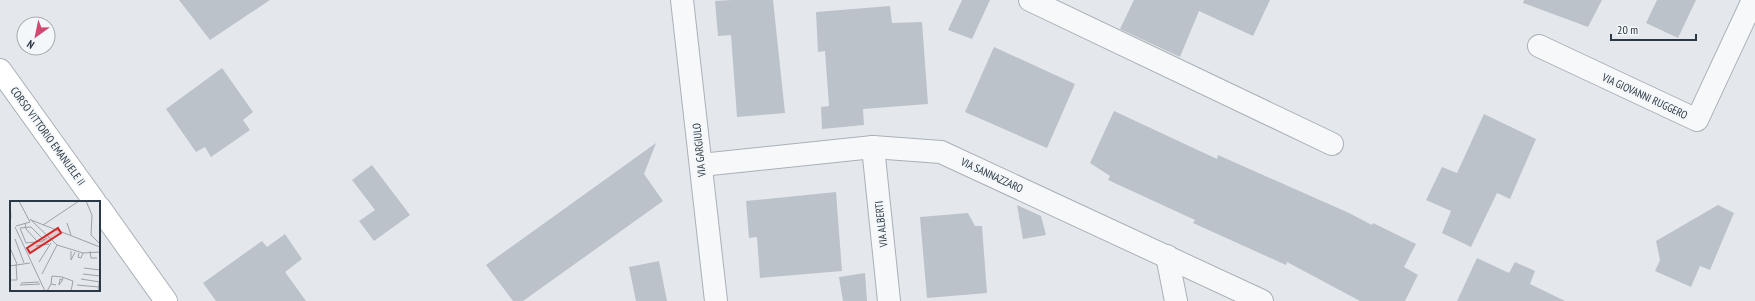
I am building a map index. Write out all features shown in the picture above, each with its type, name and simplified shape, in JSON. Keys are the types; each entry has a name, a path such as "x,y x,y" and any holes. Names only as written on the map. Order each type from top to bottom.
{"street":[{"name":"VIA GARGIULO","path":"682,0 716,301"},
{"path":"1030,0 1332,144"},
{"name":"VIA GIOVANNI RUGGERO","path":"1539,46 1697,120 1753,0"},
{"name":"CORSO VITTORIO EMANUELE II","path":"0,70 94,201"},
{"name":"VIA SANNAZZARO","path":"701,165 873,147 941,152 1262,301"},
{"name":"VIA ALBERTI","path":"873,147 889,301"},
{"path":"100,208 166,301"},
{"path":"1167,256 1176,301"}],"building":[{"path":"179,0 270,0 210,40"},
{"path":"773,0 785,113 737,117 731,35 718,36 715,1"},
{"path":"962,0 990,0 972,39 948,30"},
{"path":"1134,0 1270,0 1253,36 1199,11 1180,57 1120,29"},
{"path":"1524,0 1602,0 1588,27 1523,3"},
{"path":"1657,0 1696,0 1678,38 1646,23"},
{"path":"890,6 892,23 922,22 928,104 863,109 864,125 822,129 821,107 829,106 825,51 818,52 816,12"},
{"path":"994,47 1075,84 1047,148 965,112"},
{"path":"222,68 253,112 243,120 250,130 211,157 205,147 196,152 166,109"},
{"path":"1114,111 1217,159 1218,155 1349,213 1372,225 1373,223 1416,244 1404,267 1418,275 1405,301 1360,301 1287,262 1286,265 1193,223 1195,220 1108,180 1110,176 1090,163"},
{"path":"1484,114 1536,139 1510,199 1497,193 1471,247 1442,233 1451,211 1426,200 1442,167 1457,173"},
{"path":"656,143 644,174 663,201 523,301 513,301 486,265"},
{"path":"372,165 410,215 374,241 359,221 375,210 352,180"},
{"path":"836,192 842,271 760,278 757,237 749,238 746,201"},
{"path":"1017,205 1041,216 1046,235 1023,239"},
{"path":"1718,205 1734,213 1710,270 1700,266 1691,287 1655,271 1660,260 1656,241"},
{"path":"968,213 975,226 982,226 987,293 927,298 920,217"},
{"path":"285,234 302,259 285,272 306,301 216,301 203,283 262,241 267,247"},
{"path":"1477,258 1509,273 1515,262 1535,271 1530,284 1565,301 1457,301"},
{"path":"659,261 667,301 636,301 629,267"},
{"path":"865,273 867,301 843,301 839,277"}]}
